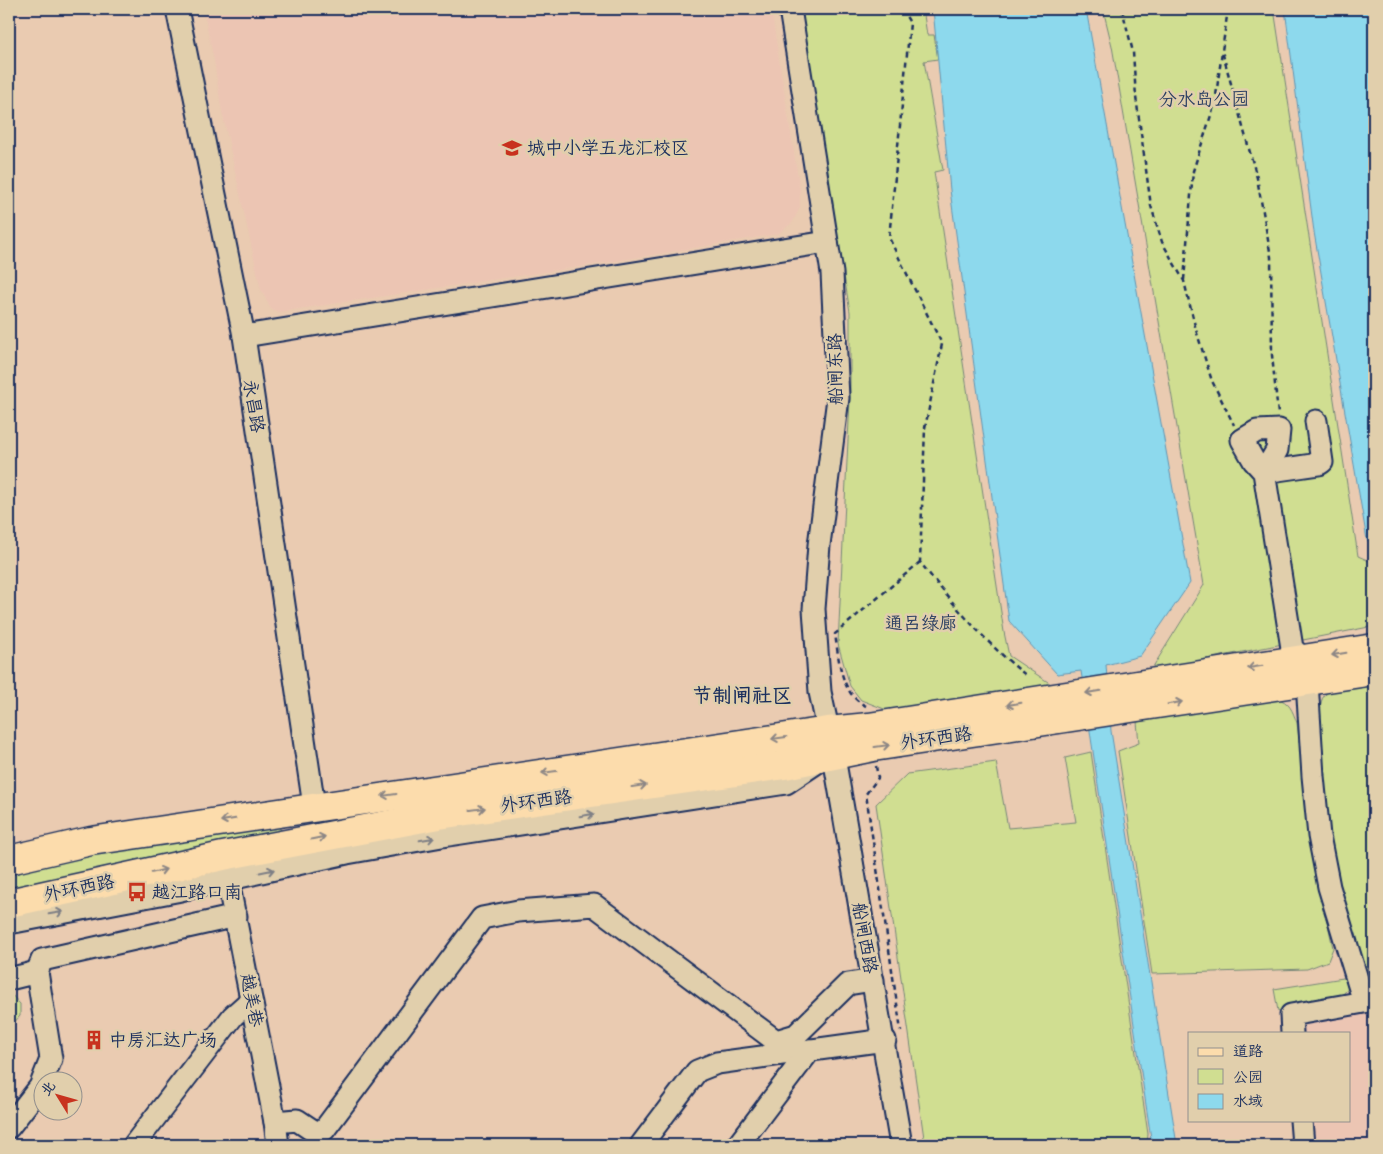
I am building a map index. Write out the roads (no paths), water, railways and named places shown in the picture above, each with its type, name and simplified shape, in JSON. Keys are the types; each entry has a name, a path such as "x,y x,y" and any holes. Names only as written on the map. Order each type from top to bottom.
{"main road":[{"path":"1305,671 1374,648"},
{"name":"外环西路","path":"9,860 91,841 314,806 828,731 871,737 1305,671"},
{"path":"1305,671 1374,671"},
{"name":"外环西路","path":"9,903 226,868 440,815 829,757 871,737"}],"street":[{"name":"永昌路","path":"177,9 244,336 314,806"},
{"name":"船闸东路","path":"790,9 832,273 838,398 818,545 814,609 820,692 828,731"},
{"path":"244,336 827,242"},
{"path":"1264,472 1322,462 1316,421"},
{"path":"1264,472 1277,450 1279,430 1257,431 1242,440 1264,472 1292,648 1305,671 1319,836 1329,887 1364,1002 1291,1016 1292,1032"},
{"name":"船闸西路","path":"828,731 829,757 872,980 893,1040 901,1145"},
{"path":"9,923 226,868"},
{"name":"越美巷","path":"226,868 278,1145"},
{"path":"275,1122 297,1120 316,1132 324,1130 482,918 518,911 594,904 776,1041 796,1035 848,984 872,980"},
{"path":"9,1127 40,1087 51,1059 36,972 42,960 236,916"},
{"path":"9,979 36,972"},
{"path":"134,1145 233,1016 251,1000"},
{"path":"641,1145 697,1072 717,1063 893,1040"},
{"path":"738,1145 810,1050"},
{"path":"1301,1122 1303,1145"}],"water":[{"path":"933,9 1086,9 1190,583 1140,656 1106,665 1111,731 1177,1145 1152,1145 1081,671 1057,674 1009,621 950,190"},
{"path":"1285,9 1374,9 1374,545 1367,540 1314,232"}],"place":[{"name":"城中小学五龙汇校区","path":"512,148"},
{"name":"越江路口南","path":"137,892"},
{"name":"中房汇达广场","path":"94,1040"}],"district":[{"name":"节制闸社区","path":"742,695"}],"park label":[{"name":"分水岛公园","path":"1204,99"},
{"name":"通吕绿廊","path":"921,623"}]}
